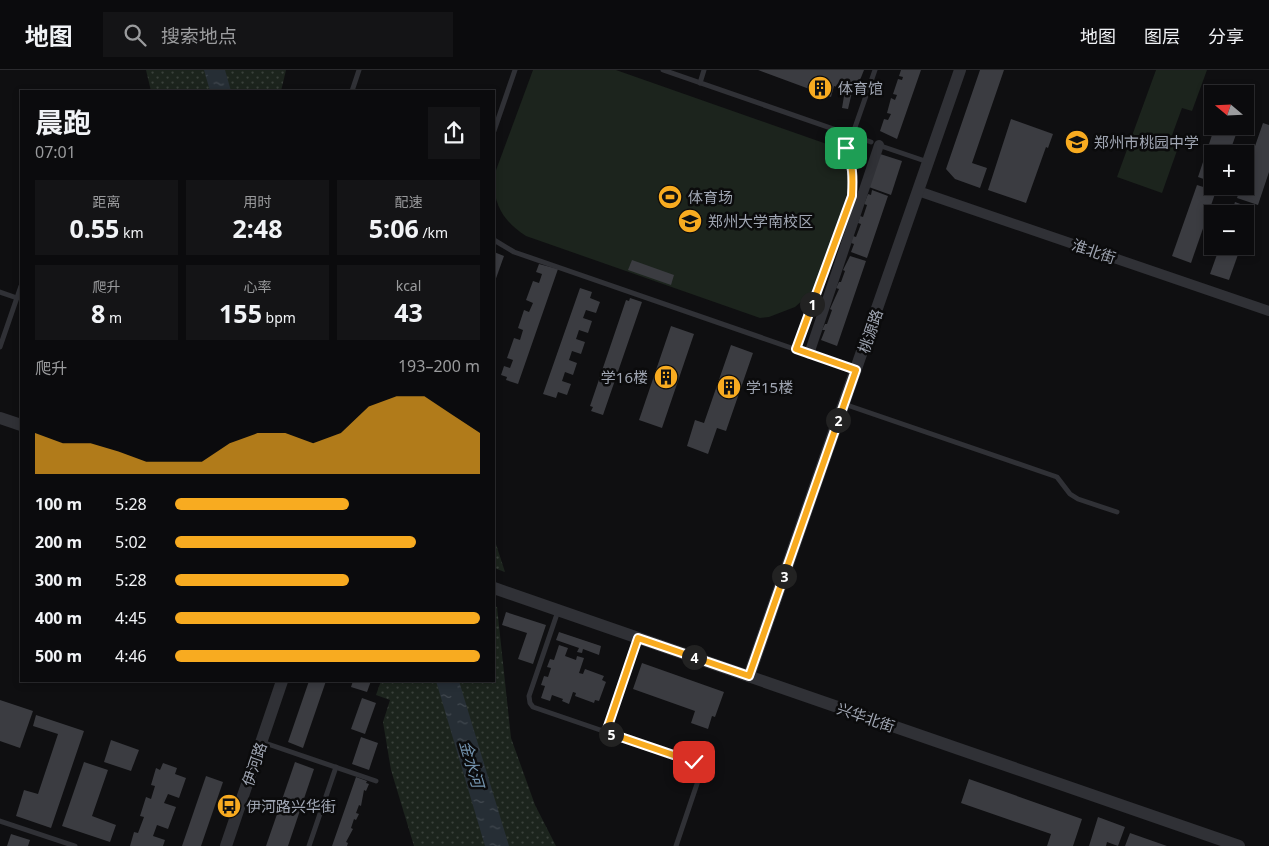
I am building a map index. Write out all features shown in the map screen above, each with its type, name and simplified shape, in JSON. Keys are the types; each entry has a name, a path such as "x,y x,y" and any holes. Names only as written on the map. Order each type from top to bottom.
{"street":[{"name":"桃源路","path":"749,676 960,70"},
{"path":"809,354 876,144"},
{"name":"淮北街","path":"918,191 1269,312"},
{"path":"0,418 20,425"},
{"name":"兴华北街","path":"495,588 1239,846"},
{"name":"伊河路","path":"226,846 282,682"}],"lane":[{"path":"352,90 359,70"},
{"path":"495,128 515,70"},
{"path":"663,70 671,71 700,83 928,162"},
{"path":"700,83 704,70"},
{"path":"852,136 876,70"},
{"path":"796,349 852,196 854,176 851,159 840,138 831,129"},
{"path":"495,241 514,252 856,370"},
{"path":"0,347 20,289"},
{"path":"0,292 17,298"},
{"path":"844,404 1057,476 1070,494 1078,499 1117,512"},
{"path":"559,610 529,696 530,703 533,707 694,762 700,768 699,778 676,846"},
{"path":"606,732 638,638"},
{"path":"261,742 376,781"},
{"path":"309,846 336,767"},
{"path":"0,820 75,846"},
{"path":"51,846 54,839"}],"shaded area":[{"path":"146,70 286,70 281,90 151,90"},
{"name":"体育场","path":"533,70 616,70 841,149 850,169 848,192 813,291 795,307 769,317 760,318 526,236 510,224 500,209 495,193 495,173"},
{"path":"1156,70 1207,70 1192,111 1182,108 1171,138 1180,142 1162,193 1117,177"},
{"path":"495,541 505,572 495,568"},
{"path":"495,606 497,607 511,738 535,805 556,846 414,846 391,770 383,722 390,700 376,695 381,682 495,682"}],"water":[{"path":"204,70 225,70 231,90 210,90"},
{"name":"金水河","path":"436,682 459,682 509,846 485,846"}],"building":[{"name":"体育馆","path":"758,70 864,70 858,85 854,84 848,109 842,108 845,90 834,86 831,97"},
{"path":"901,70 921,70 897,139 880,131 884,119 888,120 891,114 887,113 891,98 895,100 897,95 893,94 898,79 902,80 903,77 899,76"},
{"path":"980,70 1004,70 972,163 987,168 980,188 955,179 946,169"},
{"path":"1011,119 1053,134 1048,148 1046,147 1026,203 988,190"},
{"path":"1263,123 1269,125 1269,172 1258,205 1237,198 1238,195 1254,195 1254,149"},
{"path":"1212,135 1236,135 1232,145 1209,145"},
{"path":"877,153 902,161 891,195 866,186"},
{"path":"1204,159 1204,179 1198,177"},
{"path":"1197,185 1204,187 1204,195 1215,195 1211,205 1204,205 1204,226 1191,263 1172,256"},
{"path":"872,190 888,196 867,258 851,252 854,244 851,243 853,236 856,237 861,224 858,223 860,216 863,217 867,205 864,204 868,194 871,195"},
{"path":"495,252 504,256 495,281"},
{"path":"1217,255 1238,255 1229,280 1210,274"},
{"path":"850,256 866,261 837,346 821,340 825,330 822,330 825,324 827,324 832,310 830,309 839,289 836,288 839,282 841,282 845,271 843,270"},
{"path":"632,260 674,275 671,285 628,270"},
{"path":"539,264 558,269 518,384 506,380 507,377 501,375 504,366 510,368 513,360 507,358 514,338 520,340 523,330 518,328 524,310 529,312 533,303 526,300 533,281 539,283 542,274 536,272"},
{"path":"580,288 592,292 590,298 600,302 596,313 586,310 583,318 592,321 588,333 579,330 576,339 585,342 581,354 572,351 569,360 577,363 573,375 565,372 562,381 571,384 567,395 558,392 556,398 543,394"},
{"path":"630,298 642,302 603,415 591,411 593,407 590,406 626,300 629,301"},
{"name":"学16楼","path":"671,326 694,334 662,428 639,420"},
{"name":"学15楼","path":"731,345 753,353 726,431 717,428 708,454 687,446 695,420 704,423"},
{"path":"506,612 546,625 533,664 518,659 527,633 502,625"},
{"path":"559,632 601,646 599,655 583,649 582,653 577,652 579,648 556,640"},
{"path":"559,645 568,648 565,656 576,660 577,656 584,658 579,673 583,674 585,669 604,676 602,680 606,682 599,701 595,700 594,703 575,696 576,693 573,692 569,704 562,701 563,699 552,695 550,701 541,698 545,686 541,685 544,676 548,677 551,668 547,667 550,659 554,660"},
{"path":"642,663 724,692 715,717 712,716 708,729 691,723 695,711 633,689"},
{"path":"309,682 326,682 303,748 288,742"},
{"path":"353,682 371,682 367,692 351,687"},
{"path":"362,698 376,703 365,734 351,729"},
{"path":"0,700 33,711 20,748 0,741"},
{"path":"36,715 84,731 51,828 16,816 24,790 38,794 58,734 33,726"},
{"path":"361,737 378,743 369,770 352,764"},
{"path":"111,740 139,750 131,771 104,762"},
{"path":"84,762 108,770 92,816 116,825 110,842 62,826"},
{"path":"295,762 314,769 288,846 266,846"},
{"path":"163,763 177,768 175,774 186,778 179,798 168,794 164,803 176,807 168,829 157,825 153,836 165,840 163,846 130,846 134,832 138,833 144,817 140,816 146,797 151,799 155,786 151,785 156,768 160,770"},
{"path":"206,776 223,782 201,846 182,846"},
{"path":"356,777 367,781 366,783 369,784 366,791 364,790 361,806 359,805 356,813 359,814 356,820 354,819 351,828 353,829 346,842 348,843 347,846 332,846"},
{"path":"969,779 1082,819 1073,846 1047,846 1051,834 961,803"},
{"path":"1098,817 1125,827 1118,846 1107,842 1106,846 1089,846"},
{"path":"1130,833 1167,846 1125,846"},
{"path":"11,834 30,840 28,846 7,846"}],"place":[{"name":"体育馆","path":"820,88"},
{"name":"郑州市桃园中学","path":"1077,142"},
{"name":"体育场","path":"670,197"},
{"name":"郑州大学南校区","path":"690,221"},
{"name":"学16楼","path":"666,377"},
{"name":"学15楼","path":"729,387"},
{"name":"伊河路兴华街","path":"229,806"}],"route":[{"path":"694,762 606,732 638,638 749,676 856,370 796,349 852,196 854,176 851,159 846,148"}]}
